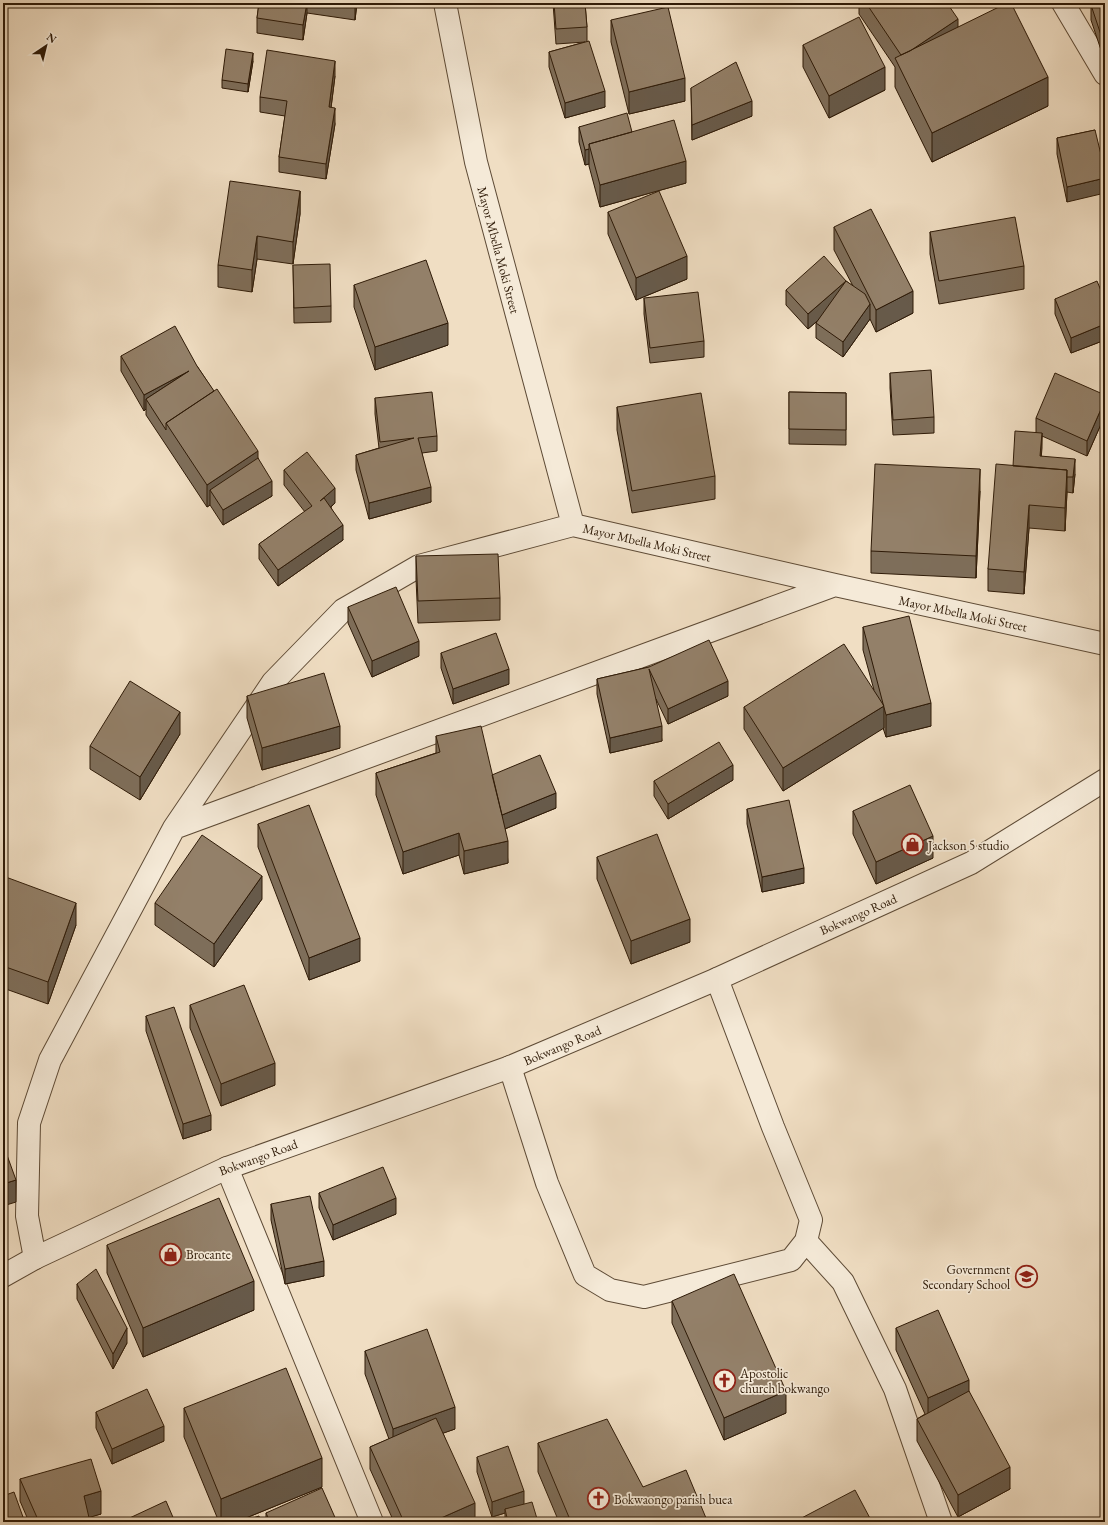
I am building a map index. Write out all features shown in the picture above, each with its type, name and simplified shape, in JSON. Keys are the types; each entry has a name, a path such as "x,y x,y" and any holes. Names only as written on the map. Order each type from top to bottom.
{"street":[{"name":"Mayor Mbella Moki Street","path":"445,3 476,162 573,524 835,585 1105,644"},
{"path":"1063,3 1105,74"},
{"path":"35,1258 27,1216 28,1124 50,1060 174,828 273,682 342,610 419,566 573,524"},
{"path":"174,828 835,585"},
{"name":"Bokwango Road","path":"3,1276 35,1258 227,1168 510,1067 717,979 971,863 1105,780"},
{"path":"510,1067 547,1183 585,1275 610,1290 644,1297 791,1260 806,1241 811,1220 773,1127 717,979"},
{"path":"227,1168 372,1522"},
{"path":"806,1241 843,1282 895,1389 941,1522"}],"building":[{"path":"259,3 307,3 303,25 257,18"},
{"path":"342,3 355,3 355,5"},
{"path":"554,3 585,3 587,27 556,29"},
{"path":"866,3 947,3 958,19 910,51 901,55"},
{"path":"1007,3 1011,3 1048,77 932,133 895,58"},
{"path":"1105,3 1105,33 1101,35 1091,5"},
{"path":"668,7 685,78 629,92 611,20"},
{"path":"859,17 885,67 829,96 803,45"},
{"path":"589,41 605,91 565,103 549,52"},
{"path":"226,49 253,53 248,84 222,80"},
{"path":"267,50 335,61 329,107 335,108 326,164 279,157 287,101 260,97"},
{"path":"736,62 752,101 692,125 691,88"},
{"path":"627,113 632,132 589,144 589,149 585,150 579,127"},
{"path":"674,120 686,161 600,185 589,144"},
{"path":"1095,130 1105,171 1105,178 1067,187 1057,138"},
{"path":"230,181 300,191 293,242 257,236 252,270 218,265"},
{"path":"659,191 687,256 636,278 608,212"},
{"path":"871,209 913,291 876,310 834,227"},
{"path":"1015,217 1024,266 939,281 930,232"},
{"path":"824,256 846,281 808,314 786,290"},
{"path":"426,260 448,323 375,347 354,285"},
{"path":"330,264 331,306 294,308 293,265"},
{"path":"846,281 865,294 870,304 843,342 816,323"},
{"path":"1097,281 1105,300 1105,324 1071,338 1055,299"},
{"path":"698,292 704,341 650,348 644,298"},
{"path":"175,326 197,366 214,391 166,423 166,430 146,399 189,371 144,395 121,356"},
{"path":"931,370 934,417 893,420 890,373"},
{"path":"1055,373 1105,395 1105,400 1087,441 1036,418"},
{"path":"217,389 258,451 207,485 166,423"},
{"path":"432,392 437,436 418,438 431,487 369,503 356,455 414,438 380,442 375,398"},
{"path":"789,392 846,393 846,430 789,429"},
{"path":"701,393 715,476 632,491 617,407"},
{"path":"1015,431 1042,433 1040,456 1075,459 1073,477 1067,477 1067,470 1013,466"},
{"path":"307,452 335,488 320,501 324,498 343,525 278,570 259,544 312,506 284,470"},
{"path":"258,458 272,481 223,510 210,490"},
{"path":"875,464 980,469 976,556 871,551"},
{"path":"996,464 1067,470 1065,508 1029,505 1024,572 988,569"},
{"path":"498,554 500,598 418,601 416,556"},
{"path":"396,587 419,641 372,661 348,607"},
{"path":"909,616 931,703 886,715 863,627"},
{"path":"496,633 509,669 453,689 441,653"},
{"path":"709,640 728,681 668,709 649,669 662,726 610,738 597,679 649,667"},
{"path":"844,644 884,706 783,768 744,707"},
{"path":"324,673 340,726 262,748 247,696"},
{"path":"130,681 180,712 140,777 90,746"},
{"path":"481,726 508,841 464,851 459,833 403,852 376,773 440,752 436,736"},
{"path":"719,742 733,765 668,804 654,781"},
{"path":"540,755 556,793 502,815 492,775"},
{"path":"910,785 933,836 876,862 853,811"},
{"path":"789,800 804,868 762,877 747,809"},
{"path":"309,805 360,938 309,958 258,824"},
{"path":"657,834 690,919 631,941 597,857"},
{"path":"202,835 262,876 214,944 155,903"},
{"path":"3,876 76,903 48,982 3,966"},
{"path":"244,985 275,1063 221,1084 190,1005"},
{"path":"174,1007 211,1115 183,1124 146,1016"},
{"path":"3,1144 16,1180 3,1184"},
{"path":"383,1167 396,1198 333,1225 319,1193"},
{"path":"310,1196 324,1261 285,1269 271,1204"},
{"path":"219,1198 254,1281 143,1328 107,1245"},
{"path":"96,1269 127,1328 113,1354 77,1284"},
{"path":"734,1274 786,1391 724,1418 672,1301"},
{"path":"938,1310 969,1380 928,1398 896,1328"},
{"path":"427,1329 455,1407 393,1429 365,1351"},
{"path":"286,1368 322,1458 221,1499 184,1408"},
{"path":"147,1389 164,1426 112,1449 96,1412"},
{"path":"969,1391 1010,1467 958,1495 917,1419"},
{"path":"436,1418 475,1503 432,1522 404,1522 370,1447"},
{"path":"607,1419 643,1487 686,1470 706,1518 698,1522 571,1522 538,1443"},
{"path":"508,1446 524,1491 492,1502 477,1457"},
{"path":"91,1459 101,1491 84,1496 90,1522 39,1522 20,1479"},
{"path":"322,1488 337,1522 270,1522 266,1513"},
{"path":"855,1490 872,1522 794,1522"},
{"path":"14,1492 23,1517 10,1522 3,1522 3,1496"},
{"path":"166,1501 175,1522 121,1522"},
{"path":"532,1502 538,1522 508,1522 505,1509"},
{"path":"259,1516 261,1522 240,1522"}],"place":[{"name":"Jackson 5 studio","path":"912,845"},
{"name":"Brocante","path":"170,1254"},
{"name":"Government Secondary School","path":"1026,1276"},
{"name":"Apostolic church bokwango","path":"725,1380"},
{"name":"Bokwaongo parish buea","path":"598,1499"}]}
